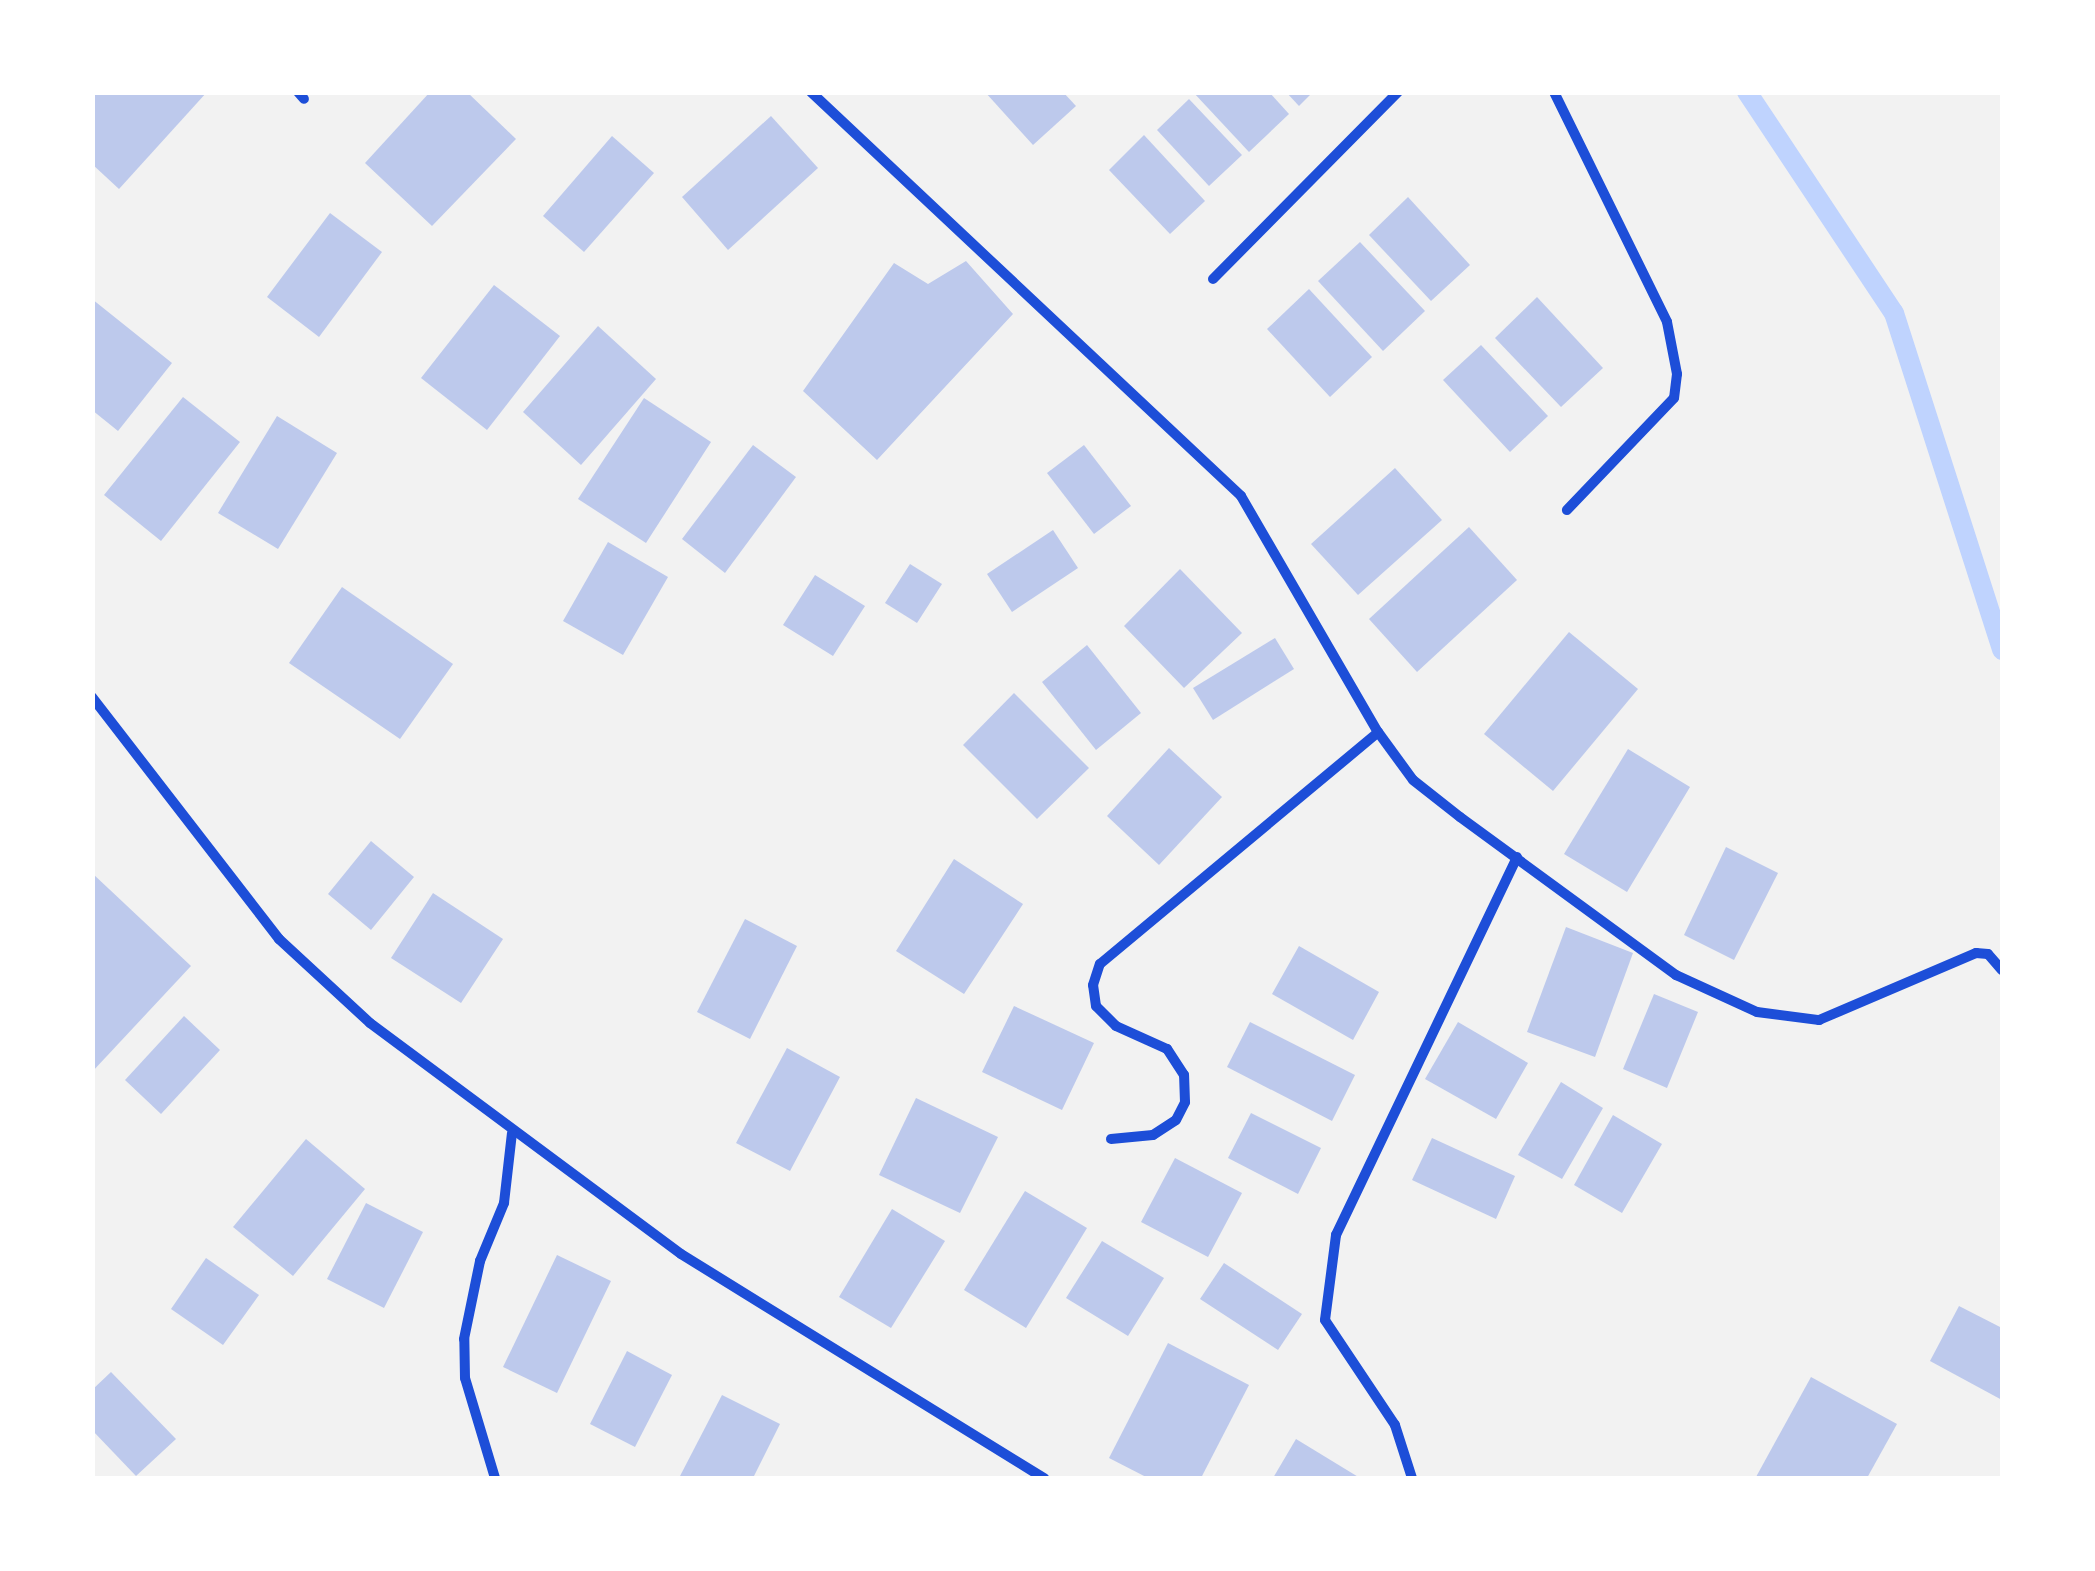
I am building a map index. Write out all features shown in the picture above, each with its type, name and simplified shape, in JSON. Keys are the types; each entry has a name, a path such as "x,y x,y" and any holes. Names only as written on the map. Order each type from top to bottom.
{"street":[{"path":"811,92 1240,496 1378,732 1413,780 1676,975 1757,1012 1819,1020 1976,953 1988,954 2002,970"},
{"path":"1213,278 1398,92"},
{"path":"1554,92 1667,322 1677,374 1674,398 1567,510"},
{"path":"92,697 280,939 370,1023 680,1254 1044,1478"},
{"path":"1111,1139 1153,1135 1176,1120 1185,1102 1184,1075 1166,1049 1116,1026 1096,1006 1093,985 1100,964 1378,732"},
{"path":"1412,1478 1395,1425 1326,1320 1336,1235 1517,857"},
{"path":"495,1478 465,1378 464,1339 480,1262 504,1203 512,1132"}],"building":[{"path":"92,92 207,92 119,189 92,164"},
{"path":"430,92 467,92 516,139 432,226 365,163"},
{"path":"985,92 1063,92 1076,106 1033,145"},
{"path":"1193,92 1269,92 1289,114 1249,152"},
{"path":"1286,92 1313,92 1299,106"},
{"path":"1189,99 1242,155 1209,186 1157,130"},
{"path":"771,116 818,168 728,250 682,197"},
{"path":"1144,135 1205,201 1170,234 1109,170"},
{"path":"612,136 654,173 584,252 543,216"},
{"path":"1408,197 1470,265 1431,301 1369,235"},
{"path":"330,213 382,252 319,337 267,297"},
{"path":"1360,242 1425,311 1383,351 1318,281"},
{"path":"966,261 1013,314 877,460 803,391 894,263 928,284"},
{"path":"494,285 560,336 487,430 421,378"},
{"path":"1309,289 1372,357 1330,397 1267,329"},
{"path":"1537,297 1603,368 1561,407 1495,338"},
{"path":"92,299 172,363 118,431 92,410"},
{"path":"598,326 656,379 581,465 523,412"},
{"path":"1481,345 1548,416 1510,452 1443,380"},
{"path":"183,397 240,442 161,541 104,495"},
{"path":"644,398 711,442 646,543 578,499"},
{"path":"277,416 337,453 278,549 218,513"},
{"path":"753,445 796,477 725,573 682,539"},
{"path":"1084,445 1131,506 1094,534 1047,473"},
{"path":"1395,468 1442,520 1358,595 1311,544"},
{"path":"1469,527 1517,580 1417,672 1369,619"},
{"path":"1053,530 1078,568 1012,612 987,574"},
{"path":"608,542 668,577 623,655 563,621"},
{"path":"910,564 942,584 917,623 885,603"},
{"path":"1180,569 1242,633 1184,688 1124,626"},
{"path":"815,575 865,606 833,656 783,625"},
{"path":"342,587 453,664 400,739 289,663"},
{"path":"1569,632 1638,689 1553,791 1484,734"},
{"path":"1275,638 1294,669 1213,720 1193,688"},
{"path":"1087,645 1141,713 1096,750 1042,682"},
{"path":"1014,693 1089,768 1037,819 963,745"},
{"path":"1169,748 1222,797 1159,865 1107,816"},
{"path":"1628,749 1690,787 1627,892 1564,854"},
{"path":"371,841 414,877 371,930 328,894"},
{"path":"1726,847 1778,873 1734,960 1684,935"},
{"path":"954,859 1023,904 964,994 896,951"},
{"path":"92,873 191,966 92,1072"},
{"path":"433,893 503,939 461,1003 391,958"},
{"path":"745,919 797,946 750,1039 697,1012"},
{"path":"1566,927 1633,953 1595,1057 1527,1032"},
{"path":"1299,946 1379,992 1353,1040 1272,994"},
{"path":"1654,994 1698,1012 1667,1088 1623,1069"},
{"path":"1014,1006 1094,1043 1062,1110 982,1072"},
{"path":"184,1016 220,1050 161,1114 125,1080"},
{"path":"1250,1022 1355,1075 1332,1121 1227,1067"},
{"path":"1458,1022 1528,1063 1496,1119 1425,1079"},
{"path":"787,1048 840,1077 790,1171 736,1143"},
{"path":"1561,1082 1603,1108 1562,1179 1518,1155"},
{"path":"916,1098 998,1137 960,1213 879,1175"},
{"path":"1251,1113 1321,1148 1298,1194 1228,1158"},
{"path":"1613,1115 1662,1144 1622,1213 1574,1185"},
{"path":"1432,1138 1515,1176 1496,1219 1412,1180"},
{"path":"306,1139 365,1189 293,1276 233,1227"},
{"path":"1175,1158 1242,1193 1208,1257 1141,1222"},
{"path":"1025,1191 1087,1228 1026,1328 964,1290"},
{"path":"366,1203 423,1232 384,1308 327,1279"},
{"path":"892,1209 945,1241 891,1328 839,1297"},
{"path":"1102,1241 1164,1278 1128,1336 1066,1298"},
{"path":"557,1255 611,1281 557,1393 503,1367"},
{"path":"206,1258 259,1295 223,1345 171,1309"},
{"path":"1224,1263 1302,1314 1278,1350 1200,1299"},
{"path":"1959,1306 2002,1328 2002,1400 1930,1361"},
{"path":"1168,1343 1249,1385 1201,1478 1148,1478 1109,1458"},
{"path":"627,1351 672,1375 635,1447 590,1424"},
{"path":"111,1372 176,1439 136,1476 92,1430 92,1390"},
{"path":"1811,1377 1897,1424 1867,1478 1756,1477"},
{"path":"722,1395 780,1424 753,1478 679,1478"},
{"path":"1296,1439 1360,1478 1273,1478"}],"waterway":[{"path":"1747,92 1894,313 2002,650"}]}
